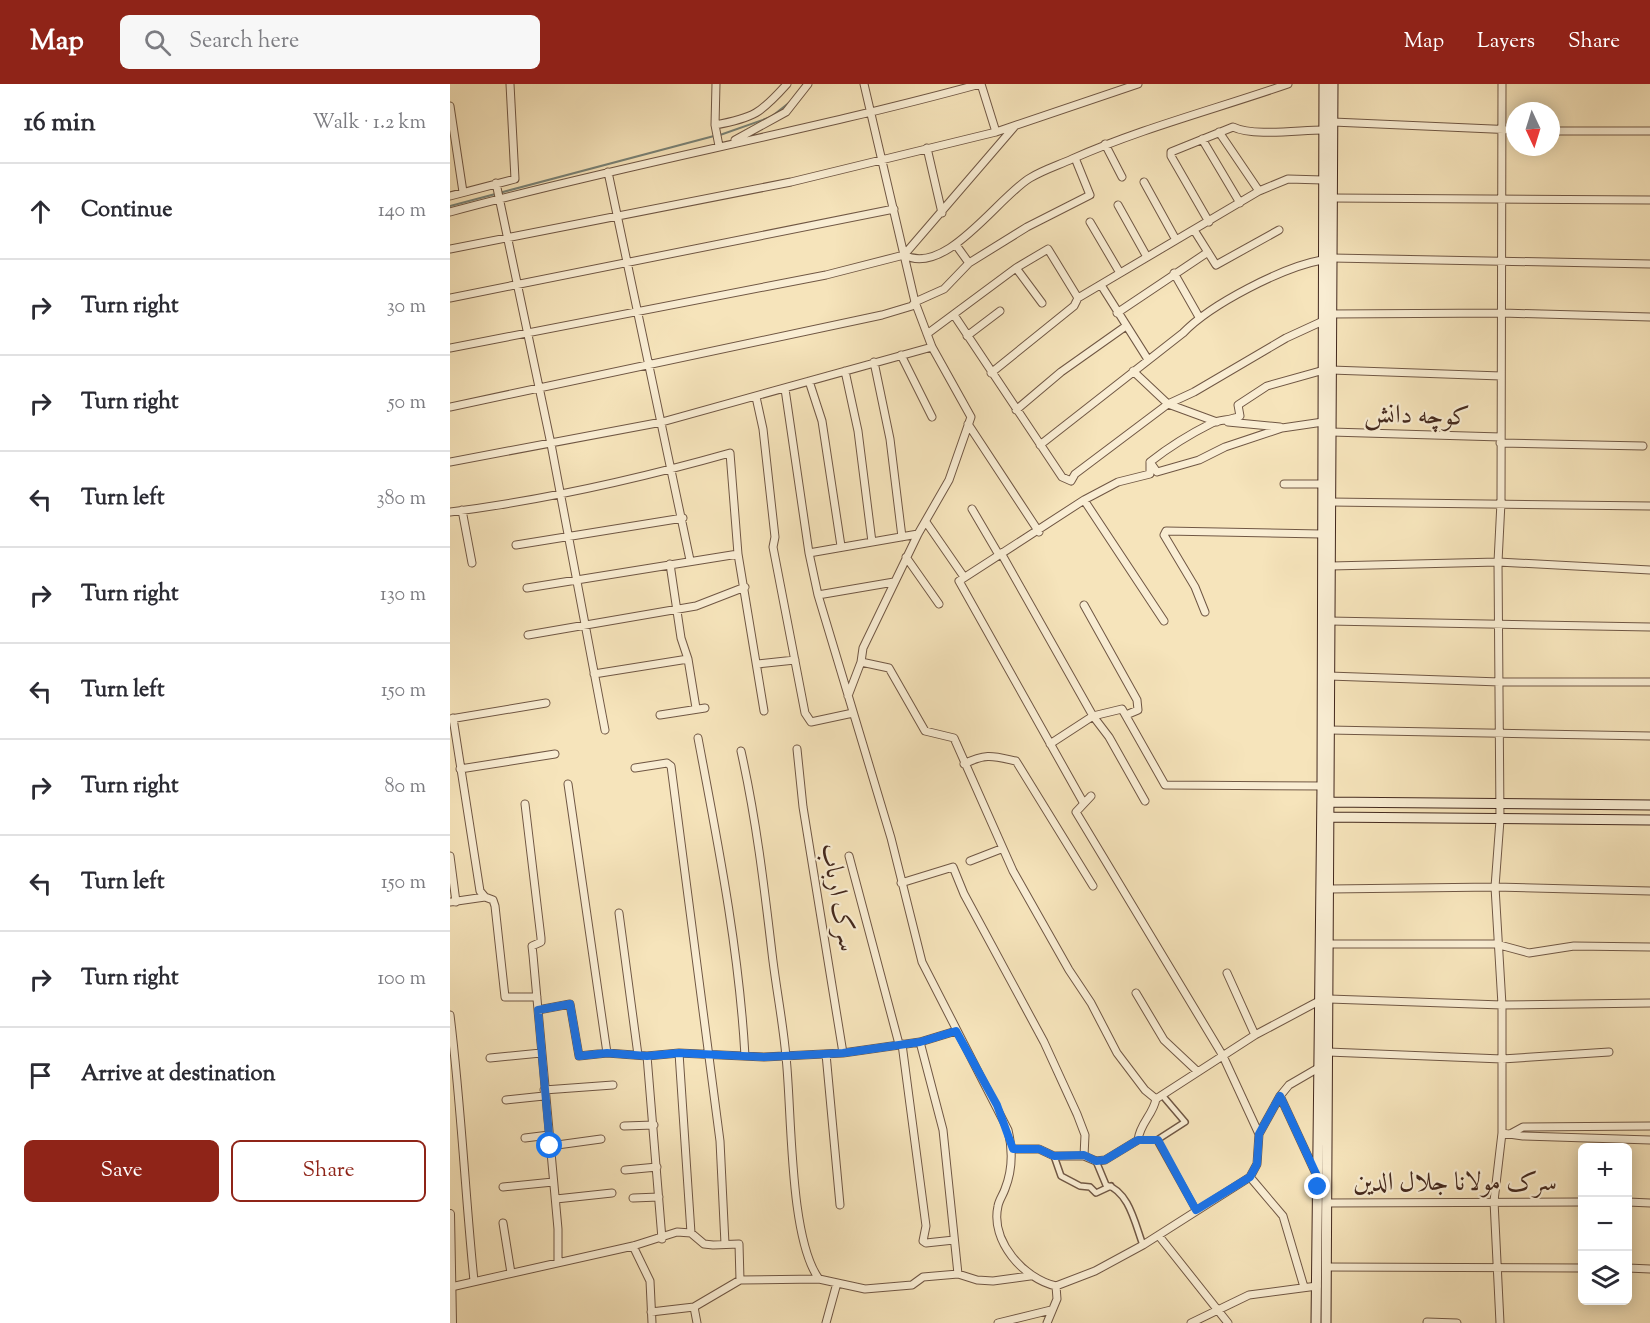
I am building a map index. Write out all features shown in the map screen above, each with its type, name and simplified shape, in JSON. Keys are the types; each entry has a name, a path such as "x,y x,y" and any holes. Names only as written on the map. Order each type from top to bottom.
{"main road":[{"path":"1316,1323 1328,1052 1324,1000 1326,786 1321,484 1331,314 1323,180 1323,84"},
{"path":"1326,786 1329,730 1331,432 1323,321 1331,198 1333,84"},
{"path":"1326,802 1650,805"},
{"path":"1326,817 1650,820"},
{"path":"1326,817 1330,888 1329,944 1320,1067 1322,1178 1327,1203 1326,1323"}],"street":[{"path":"450,212 498,192 515,179 510,84"},
{"path":"716,84 715,125 719,146"},
{"path":"715,125 744,120 764,110 787,84"},
{"path":"728,144 786,112 808,84"},
{"path":"848,696 861,662 862,648 906,557 949,480 971,417 932,347 915,302 864,84"},
{"path":"450,196 463,192 498,192 608,172 872,114 981,84 996,132"},
{"path":"450,249 742,193 996,132 1138,84"},
{"path":"904,255 911,258 931,256 956,245 1030,178 1105,144 1288,84"},
{"path":"1500,1323 1494,1201 1502,1133 1502,1005 1496,944 1495,887 1500,820 1498,562 1501,502 1502,84"},
{"path":"450,106 463,192"},
{"path":"1333,122 1506,130"},
{"path":"450,348 826,275 904,255 1016,126"},
{"path":"1209,222 1170,153 1233,127 1239,130 1263,132 1323,130"},
{"path":"1560,131 1650,131"},
{"path":"1219,132 1259,191"},
{"path":"1202,139 1240,203"},
{"path":"1105,144 1122,177"},
{"path":"927,148 942,213"},
{"path":"450,407 882,315 912,306 915,302 944,289 969,263 1027,227 1090,195 1074,158"},
{"path":"608,172 648,366 683,518 690,560"},
{"path":"991,374 1074,306 1078,298 1259,191 1288,179 1323,180"},
{"path":"1144,182 1176,240"},
{"path":"498,192 551,444 558,494 605,730"},
{"path":"1331,198 1501,201 1650,200"},
{"path":"1118,205 1147,257"},
{"path":"450,298 894,209"},
{"path":"1090,222 1120,273"},
{"path":"1194,230 1215,264 1220,265 1279,230"},
{"path":"956,245 969,263"},
{"path":"927,334 1016,268 1048,249 1078,298"},
{"path":"1117,313 1208,252"},
{"path":"1040,446 1147,358 1183,333 1198,317 1269,279 1327,259 1650,264"},
{"path":"1016,268 1042,303"},
{"path":"1174,273 1198,317"},
{"path":"1101,285 1147,358"},
{"path":"967,336 1000,311"},
{"path":"1331,314 1502,313 1650,317"},
{"path":"954,315 1040,446 1062,477 1071,481 1075,474 1168,404 1194,392 1286,338 1323,321"},
{"path":"1016,410 1061,372 1126,326"},
{"path":"450,462 662,422 932,347"},
{"path":"901,355 932,417"},
{"path":"874,362 890,439 902,537"},
{"path":"1150,462 1169,447 1215,422 1230,421 1240,416 1238,405 1267,386 1327,370 1501,376"},
{"path":"844,371 858,431 872,542"},
{"path":"1133,371 1168,404 1215,422 1282,428"},
{"path":"809,381 822,421 841,546"},
{"path":"785,388 809,553 818,595 891,837 922,962 956,1031 997,1105 1013,1149 1011,1170 997,1207 998,1228 1007,1248 1030,1276"},
{"path":"756,397 768,471 775,537 773,547 807,718 811,722 853,713"},
{"path":"1150,462 1156,472 1176,468 1225,447 1282,428 1323,422"},
{"path":"968,424 1039,532"},
{"name":"کوچه دانش","path":"1331,432 1643,446"},
{"path":"450,512 558,494 672,470 730,453 738,554 764,711"},
{"path":"1083,802 959,581 1039,532 1084,500 1118,482 1150,474 1150,462"},
{"path":"1284,484 1321,484"},
{"path":"1084,500 1164,621"},
{"path":"1330,502 1501,502 1650,506"},
{"path":"972,509 1145,801"},
{"path":"462,510 472,563"},
{"path":"516,545 683,518"},
{"path":"926,522 964,577"},
{"path":"1205,612 1195,587 1164,535 1166,531 1322,534"},
{"path":"809,553 918,534"},
{"path":"527,588 738,554"},
{"path":"906,557 939,604"},
{"path":"1331,566 1498,562 1650,570"},
{"path":"669,564 681,638 688,659 696,708"},
{"path":"818,595 894,582"},
{"path":"528,635 696,606 745,587"},
{"path":"1083,605 1137,700 1138,710 1126,715"},
{"path":"1329,621 1650,627"},
{"path":"594,674 688,659"},
{"path":"758,664 795,660"},
{"path":"861,662 889,668 925,731 954,738 1001,849 1069,970 1091,1002 1117,1053 1145,1090 1159,1097 1185,1122 1158,1140 1138,1140 1105,1160 1096,1161 1084,1155 1054,1156 1039,1149 1013,1149"},
{"path":"1329,676 1500,682 1650,682"},
{"path":"485,897 480,891 451,719 546,703"},
{"path":"660,715 705,708"},
{"path":"1050,744 1093,716 1122,709 1165,785 1326,786"},
{"path":"1329,730 1500,735 1650,736"},
{"path":"698,738 728,898 735,967 742,999 745,1056"},
{"name":"سرک ارباب","path":"797,749 803,807 843,1053"},
{"path":"741,751 755,812 786,1056 795,1182 804,1249 819,1279"},
{"path":"460,769 555,754"},
{"path":"964,764 977,758 994,755 1016,761 1093,886"},
{"path":"635,768 670,763 672,766 720,1141 725,1244"},
{"path":"568,784 607,1053"},
{"path":"1091,796 1076,812 1223,1056 1259,1134"},
{"path":"525,804 541,942 532,946 544,1093 556,1199 558,1262"},
{"path":"970,861 1001,849"},
{"path":"450,856 453,902 485,897 493,900 505,998 537,997"},
{"path":"849,856 900,1044 926,1226 923,1241 926,1243 954,1240"},
{"path":"901,882 953,867 964,894 1044,1042 1077,1114 1085,1136 1084,1155"},
{"path":"1330,888 1495,887 1650,891"},
{"path":"619,913 638,1055"},
{"path":"1329,944 1496,944 1529,953 1574,946 1650,947"},
{"path":"1227,973 1255,1035"},
{"path":"1136,993 1164,1040 1197,1071"},
{"path":"1138,1140 1140,1125 1159,1097 1255,1035 1324,1000 1502,1005 1650,1004"},
{"path":"538,1010 570,1004 578,1055 607,1053 647,1056 679,1053 786,1056 843,1053 920,1042 956,1031"},
{"path":"450,1015 460,1095 463,1175 474,1281"},
{"path":"920,1042 943,1130 958,1274"},
{"path":"1328,1052 1502,1059 1609,1052"},
{"path":"490,1058 541,1053"},
{"path":"679,1053 692,1233"},
{"path":"826,1054 840,1205"},
{"path":"647,1056 662,1239"},
{"path":"651,1311 694,1307 716,1297 740,1280 819,1279 865,1289 912,1285 923,1277 958,1274 977,1280 993,1281 1030,1276 1056,1286 1095,1271 1143,1245 1250,1177 1257,1164 1259,1134 1280,1096 1289,1085 1320,1067"},
{"path":"506,1100 613,1085"},
{"path":"1280,1096 1322,1178"},
{"path":"624,1125 654,1125"},
{"path":"1512,1133 1523,1127 1650,1126"},
{"path":"1502,1133 1523,1136 1650,1140"},
{"path":"525,1138 549,1135"},
{"path":"550,1146 601,1139"},
{"path":"1158,1140 1196,1210"},
{"path":"1054,1156 1061,1176 1080,1186 1090,1186 1096,1192 1111,1186"},
{"path":"1096,1161 1106,1185 1119,1191 1125,1199 1143,1245"},
{"path":"625,1170 657,1167"},
{"path":"1250,1177 1283,1216 1304,1287"},
{"path":"503,1187 554,1182"},
{"path":"556,1199 612,1193"},
{"path":"633,1198 659,1197"},
{"name":"سرک مولانا جلال الدین","path":"1327,1203 1578,1202"},
{"path":"1632,1202 1650,1203"},
{"path":"450,1214 452,1323"},
{"path":"503,1223 510,1274"},
{"path":"452,1287 662,1239 677,1232 692,1233 704,1244 740,1244 740,1280"},
{"path":"1159,1236 1228,1323"},
{"path":"633,1246 650,1281 652,1323"},
{"path":"1326,1267 1578,1268"},
{"path":"1632,1268 1650,1269"},
{"path":"826,1323 837,1283"},
{"path":"1047,1323 1057,1299 1056,1286"},
{"path":"1191,1323 1218,1312 1249,1295 1317,1286"},
{"path":"694,1307 697,1323"},
{"path":"998,1323 1051,1310"},
{"path":"1427,1322 1457,1323"}],"waterway":[{"path":"720,135 771,117 790,102"},
{"path":"450,206 714,136"}],"route":[{"path":"550,1146 538,1010 570,1004 575,1045 579,1056 607,1053 647,1056 679,1053 764,1057 843,1053 920,1042 956,1031 997,1105 1013,1149 1039,1149 1054,1156 1084,1155 1096,1161 1105,1160 1138,1140 1158,1140 1196,1210 1250,1177 1257,1164 1259,1134 1280,1096 1318,1178 1318,1187"}]}
